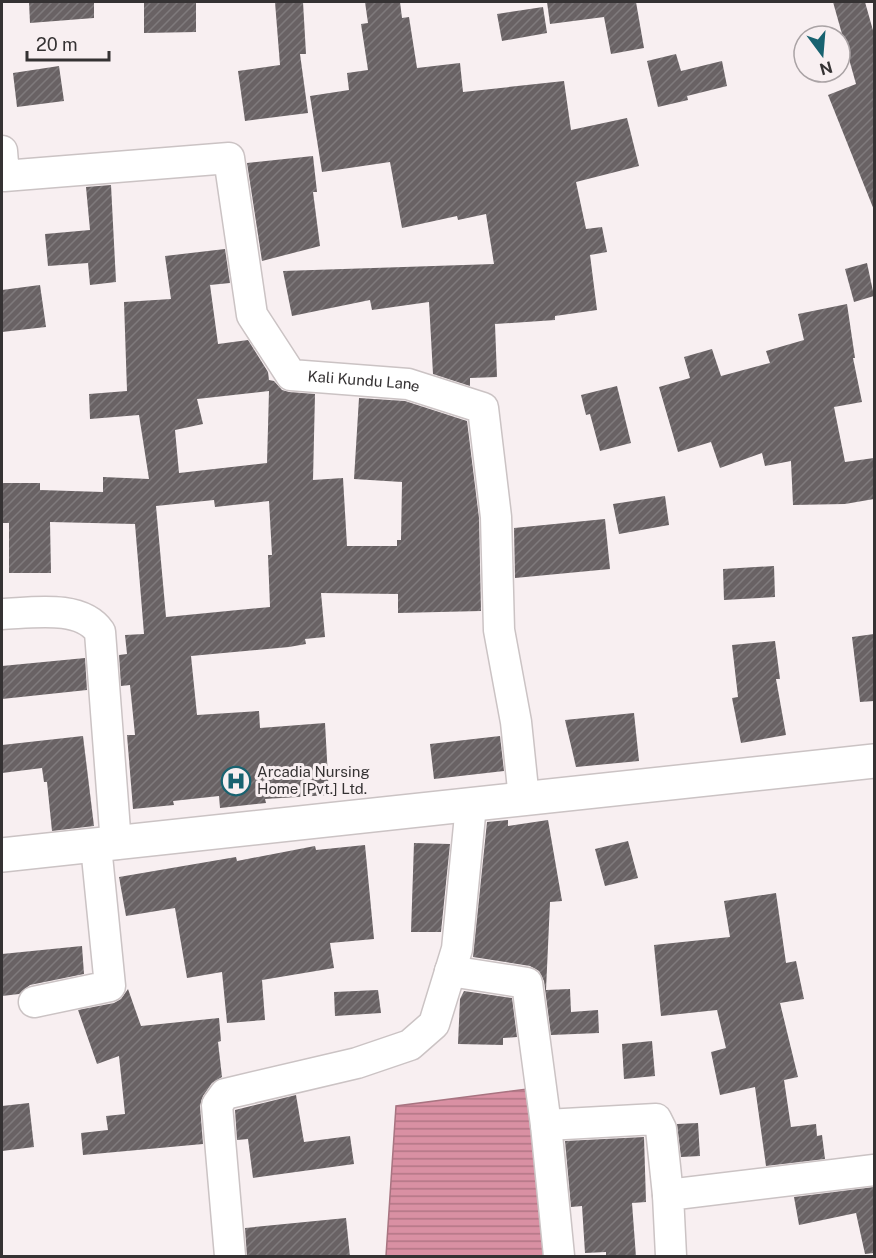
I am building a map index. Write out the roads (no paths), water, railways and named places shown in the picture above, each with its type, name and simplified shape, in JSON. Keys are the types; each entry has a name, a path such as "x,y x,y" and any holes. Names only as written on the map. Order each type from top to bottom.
{"main road":[{"path":"2,855 874,761"}],"street":[{"name":"Kali Kundu Lane","path":"2,168 229,158 252,315 291,375 408,384 483,408 496,517 498,630 516,722 524,799"},
{"path":"2,614 58,613 86,618 100,632 110,986 34,1002"},
{"path":"230,1257 217,1105 225,1094 357,1062 410,1045 434,1024 457,949 471,805"},
{"path":"450,971 527,982 546,1125 559,1257"},
{"path":"546,1125 656,1119 660,1129 668,1195 671,1257"},
{"path":"668,1195 874,1170"}],"place":[{"name":"Arcadia Nursing Home [Pvt.] Ltd.","path":"236,781"}]}
